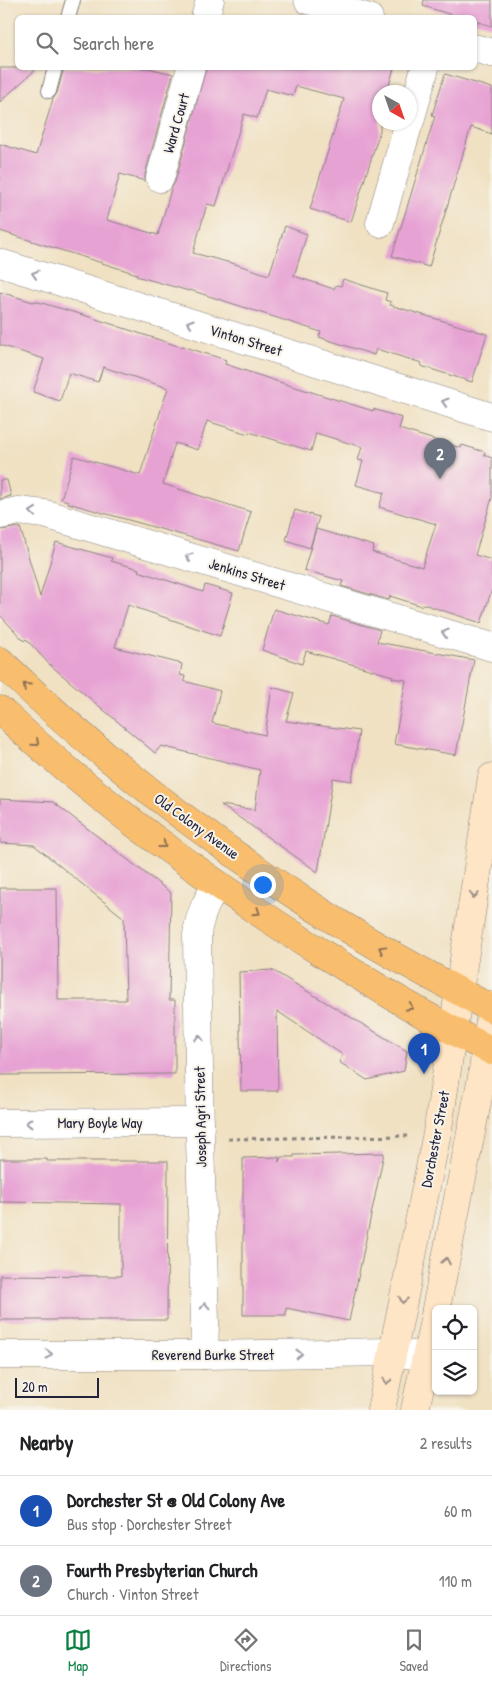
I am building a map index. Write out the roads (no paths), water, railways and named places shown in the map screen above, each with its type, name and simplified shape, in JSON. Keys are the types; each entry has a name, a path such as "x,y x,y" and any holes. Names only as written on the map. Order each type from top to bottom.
{"main road":[{"name":"Old Colony Avenue","path":"0,661 82,737 195,826 315,908 372,943 492,1008"},
{"path":"0,710 92,791 217,884 296,937 404,1004 489,1049"},
{"name":"Dorchester Street","path":"381,1410 438,1128 489,821 492,777"},
{"path":"437,1305 489,1049 492,1008"},
{"path":"415,1410 432,1329"}],"street":[{"path":"206,15 210,0"},
{"path":"308,0 359,15"},
{"path":"477,49 492,53"},
{"name":"Ward Court","path":"160,178 190,70"},
{"path":"417,95 424,70"},
{"path":"380,224 407,130"},
{"name":"Vinton Street","path":"0,263 492,417"},
{"name":"Jenkins Street","path":"0,515 18,511 44,514 492,647"},
{"name":"Joseph Agri Street","path":"204,1355 205,1323 197,935 202,912 217,884"},
{"name":"Mary Boyle Way","path":"0,1123 200,1131"},
{"name":"Reverend Burke Street","path":"0,1355 204,1355 393,1352 426,1357"}],"lane":[{"path":"69,15 73,0"},
{"path":"49,91 54,70"}],"place":[{"name":"Fourth Presbyterian Church","path":"440,479"},
{"name":"Dorchester St @ Old Colony Ave","path":"424,1074"}]}
